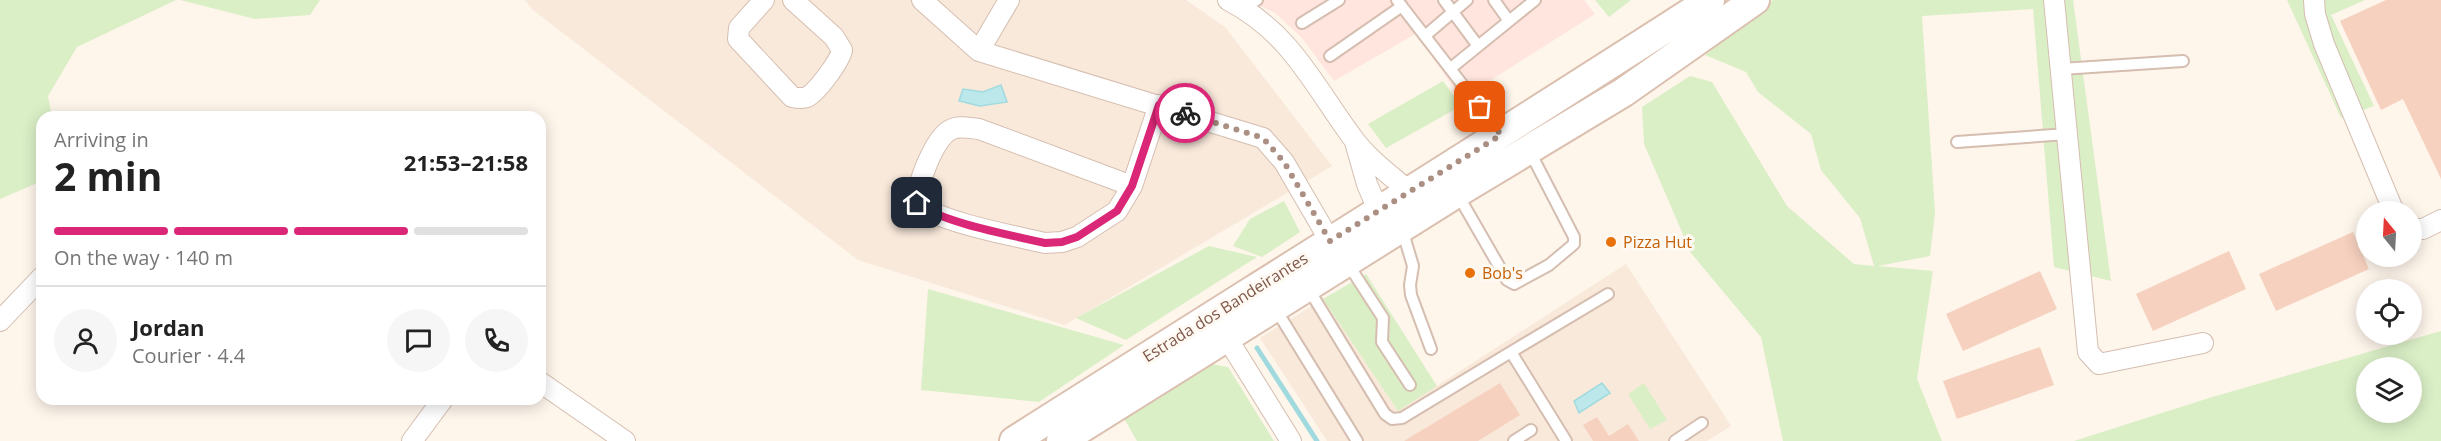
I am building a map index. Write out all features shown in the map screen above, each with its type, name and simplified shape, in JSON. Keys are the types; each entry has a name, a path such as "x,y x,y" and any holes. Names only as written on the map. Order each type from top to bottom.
{"main road":[{"name":"Estrada dos Bandeirantes","path":"1014,441 1378,210 1501,135 1710,0"},
{"name":"Estrada dos Bandeirantes","path":"1061,441 1457,193 1624,92 1755,0"}],"street":[{"path":"764,0 739,28 738,39 792,97 799,98 813,93 841,58 842,50 834,37 794,0"},
{"path":"922,0 979,51 1263,138 1284,162 1330,241"},
{"path":"979,51 1010,0"},
{"path":"2054,0 2088,352 2099,364 2203,343"},
{"path":"2314,0 2315,14 2324,44 2389,201"},
{"path":"1242,3 1276,34 1306,68 1354,139 1409,191"},
{"path":"1132,186 979,129 959,127 948,130 938,144 919,182 917,203 925,210 946,218 1045,243 1062,242 1077,237 1117,211 1132,186 1159,105"},
{"path":"1354,139 1367,184 1378,210"},
{"path":"2422,229 2441,220"},
{"path":"0,321 36,283"},
{"path":"1227,338 1291,441"},
{"path":"546,385 625,441"},
{"path":"412,441 439,405"}],"lane":[{"path":"1302,23 1339,0"},
{"path":"1444,0 1478,46"},
{"path":"1426,35 1467,0"},
{"path":"1494,0 1509,21"},
{"path":"1451,68 1535,0"},
{"path":"1330,57 1400,3 1501,135"},
{"path":"2061,69 2183,61"},
{"path":"1957,142 2067,134"},
{"path":"1457,193 1507,280 1514,284 1549,265 1574,244 1574,237 1529,150"},
{"path":"1401,229 1413,266 1411,295 1431,349"},
{"path":"1348,263 1383,318 1382,342 1410,385"},
{"path":"1308,288 1385,414 1392,419 1402,418 1608,294"},
{"path":"1275,308 1357,441"},
{"path":"1511,352 1566,441"},
{"path":"1675,441 1702,423"},
{"path":"1514,441 1532,430"}],"shaded area":[{"path":"525,0 1186,0 1225,27 1332,166 1065,325 858,260 533,10"},
{"path":"1248,0 1584,0 1595,14 1461,99 1417,33 1334,81 1302,38 1275,13"},
{"path":"1626,264 1731,426 1707,441 1327,441 1260,338 1323,299 1398,411"}],"green space":[{"path":"0,0 176,0 77,47 48,96 51,111 36,111 36,184 0,199"},
{"path":"180,0 320,0 310,15 255,19"},
{"path":"1595,0 1631,0 1609,17"},
{"path":"1773,0 2073,0 2111,281 2054,267 2033,9 1922,16 1935,213 1930,256 1878,266 1933,271 1917,379 1942,441 1783,441 1761,337 1691,253 1644,144 1642,107 1690,76 1712,82 1787,206 1854,264 1874,266 1860,218 1821,170 1811,134 1758,92 1746,72 1705,55"},
{"path":"2287,0 2365,0 2331,15 2374,106 2341,118"},
{"path":"1443,81 1461,106 1386,148 1368,124"},
{"path":"1284,201 1300,232 1262,257 1233,246 1250,219"},
{"path":"1209,246 1257,257 1126,340 1076,318"},
{"path":"1366,274 1437,386 1398,411 1323,299"},
{"path":"928,289 1124,345 1039,402 921,390"},
{"path":"2441,331 2441,441 2074,441 2209,398 2393,345 2422,345 2422,336"},
{"path":"1211,364 1228,367 1274,441 1137,441 1122,415"},
{"path":"1644,383 1667,420 1650,429 1628,394"}],"water":[{"path":"1001,85 1007,102 980,106 959,101 963,89 983,92"},
{"path":"1602,383 1610,393 1579,413 1574,401"}],"building":[{"path":"2386,0 2441,0 2441,179 2403,99 2381,110 2340,21"},
{"path":"2353,232 2356,239 2356,267 2368,267 2369,269 2276,311 2259,274"},
{"path":"2229,251 2246,289 2153,331 2136,294"},
{"path":"2040,271 2057,309 1963,351 1946,314"},
{"path":"2040,347 2054,385 1957,419 1943,381"},
{"path":"1500,383 1520,415 1478,441 1404,441"},
{"path":"1597,417 1609,436 1628,424 1639,441 1593,441 1583,425"}],"waterway":[{"path":"1257,348 1317,441"}],"way so far":[{"path":"1185,113 1263,138 1284,162 1330,241 1501,135 1480,107"}],"place":[{"name":"Pizza Hut","path":"1611,242"},
{"name":"Bob's","path":"1470,273"}],"route":[{"path":"917,203 925,210 946,218 1045,243 1062,242 1077,237 1117,211 1132,186 1159,105 1185,113"}]}
